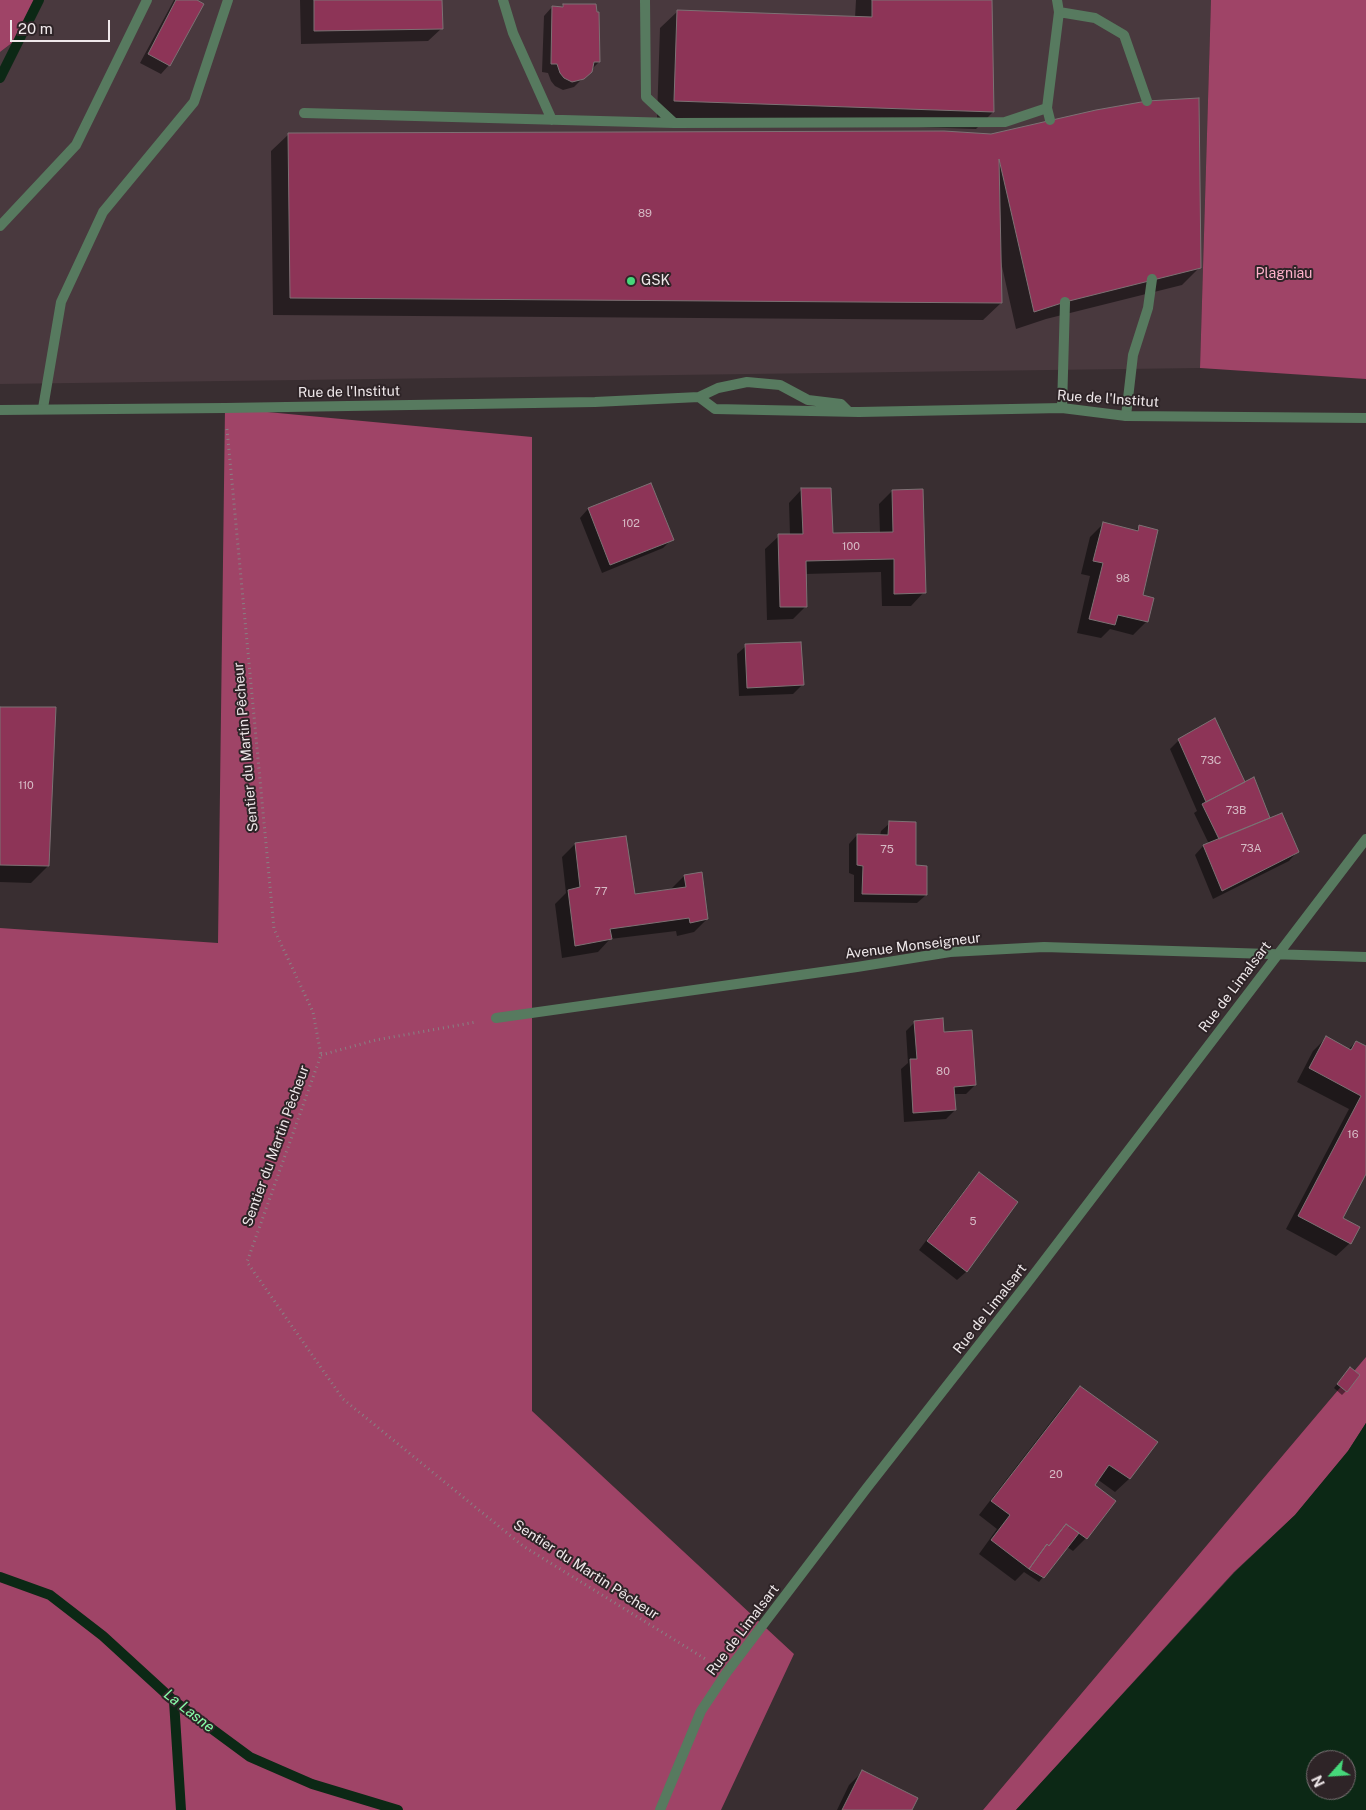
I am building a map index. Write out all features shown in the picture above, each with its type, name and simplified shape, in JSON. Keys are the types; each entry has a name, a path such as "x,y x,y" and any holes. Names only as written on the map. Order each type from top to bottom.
{"street":[{"path":"0,226 76,145 147,0"},
{"path":"43,408 61,302 103,212 194,102 228,0"},
{"path":"503,0 513,33 552,120"},
{"path":"645,0 646,97 674,123"},
{"path":"1050,120 1047,108 1059,12 1057,0"},
{"path":"1059,12 1095,18 1124,35 1147,101"},
{"path":"304,113 674,123 1005,122 1047,108"},
{"path":"1126,416 1133,355 1148,308 1152,279"},
{"path":"1062,408 1065,302"},
{"name":"Rue de l'Institut","path":"0,410 585,402 699,397 718,388 747,382 780,385 808,400 841,404 849,412"},
{"name":"Rue de l'Institut","path":"699,397 715,408 849,412 1062,408 1126,416 1366,418"},
{"name":"Rue de Limalsart","path":"660,1810 701,1711 727,1672 866,1489 1025,1286 1276,954 1366,839"},
{"name":"Avenue Monseigneur","path":"496,1018 950,952 1044,947 1366,957"}],"path":[{"name":"Sentier du Martin Pêcheur","path":"225,408 274,929 313,1012 321,1055 247,1262 343,1399 523,1546 727,1672"},
{"path":"321,1055 376,1040 496,1018"}],"shaded area":[{"path":"36,0 1211,0 1200,368 0,384 0,52 17,39"},
{"path":"1366,1423 1366,1810 1016,1810 1235,1572 1295,1515 1348,1451"}],"green space":[{"path":"0,0 36,0 17,39 0,52"},
{"name":"Plagniau","path":"1211,0 1366,0 1366,379 1200,368"},
{"path":"225,408 532,437 532,1411 794,1654 721,1810 0,1810 0,928 218,943"},
{"path":"1366,1357 1366,1423 1348,1451 1295,1515 1234,1572 1016,1810 983,1810"}],"building":[{"path":"176,0 197,0 204,4 170,66 148,54"},
{"path":"314,0 442,0 443,29 314,31"},
{"path":"872,0 992,0 994,112 674,101 677,10 872,17"},
{"path":"563,4 596,4 597,12 599,12 600,62 594,62 592,72 584,79 572,82 564,78 557,64 551,64 552,6 563,7"},
{"path":"1199,98 1201,268 1065,302 1034,312 999,159 1002,303 290,298 288,133 944,131 991,134 1096,110 1147,101"},
{"path":"651,483 674,540 610,565 588,508"},
{"path":"801,488 831,488 833,533 893,532 892,490 923,489 926,593 894,594 894,559 806,561 807,607 780,607 778,534 803,534"},
{"path":"1103,522 1138,531 1139,525 1158,530 1143,595 1154,598 1148,622 1118,615 1115,625 1089,619 1103,563 1093,561"},
{"path":"801,642 804,685 747,688 745,644"},
{"path":"0,707 56,707 49,866 0,865"},
{"path":"1215,718 1245,782 1206,802 1178,739"},
{"path":"1254,777 1270,818 1219,839 1202,804"},
{"path":"1282,813 1299,852 1222,891 1203,845"},
{"path":"889,821 916,822 916,865 927,866 927,895 862,894 863,866 857,865 857,834 888,835"},
{"path":"626,836 635,894 686,887 684,875 702,872 708,919 690,923 689,918 610,929 612,939 575,946 568,890 580,887 575,843"},
{"path":"943,1018 944,1032 972,1030 976,1085 954,1087 956,1110 913,1113 910,1059 917,1059 914,1021"},
{"path":"1326,1036 1351,1050 1356,1041 1366,1046 1366,1174 1343,1218 1360,1227 1351,1244 1298,1216 1361,1096 1309,1068"},
{"path":"979,1172 1018,1202 967,1272 927,1241"},
{"path":"1350,1367 1360,1375 1347,1392 1337,1384"},
{"path":"1080,1386 1158,1442 1130,1479 1109,1465 1095,1485 1116,1501 1087,1539 1066,1524 1049,1546 1047,1544 1029,1569 991,1540 1010,1515 991,1501"},
{"path":"1066,1524 1079,1533 1044,1578 1029,1569 1047,1544 1049,1546"},
{"path":"862,1770 918,1798 912,1810 842,1810"}],"waterway":[{"name":"La Lasne","path":"0,78 39,0"},
{"name":"La Lasne","path":"0,1577 50,1595 103,1636 174,1701 250,1757 312,1784 398,1810"},
{"path":"174,1701 181,1810"}],"place":[{"name":"GSK","path":"631,281"}]}
